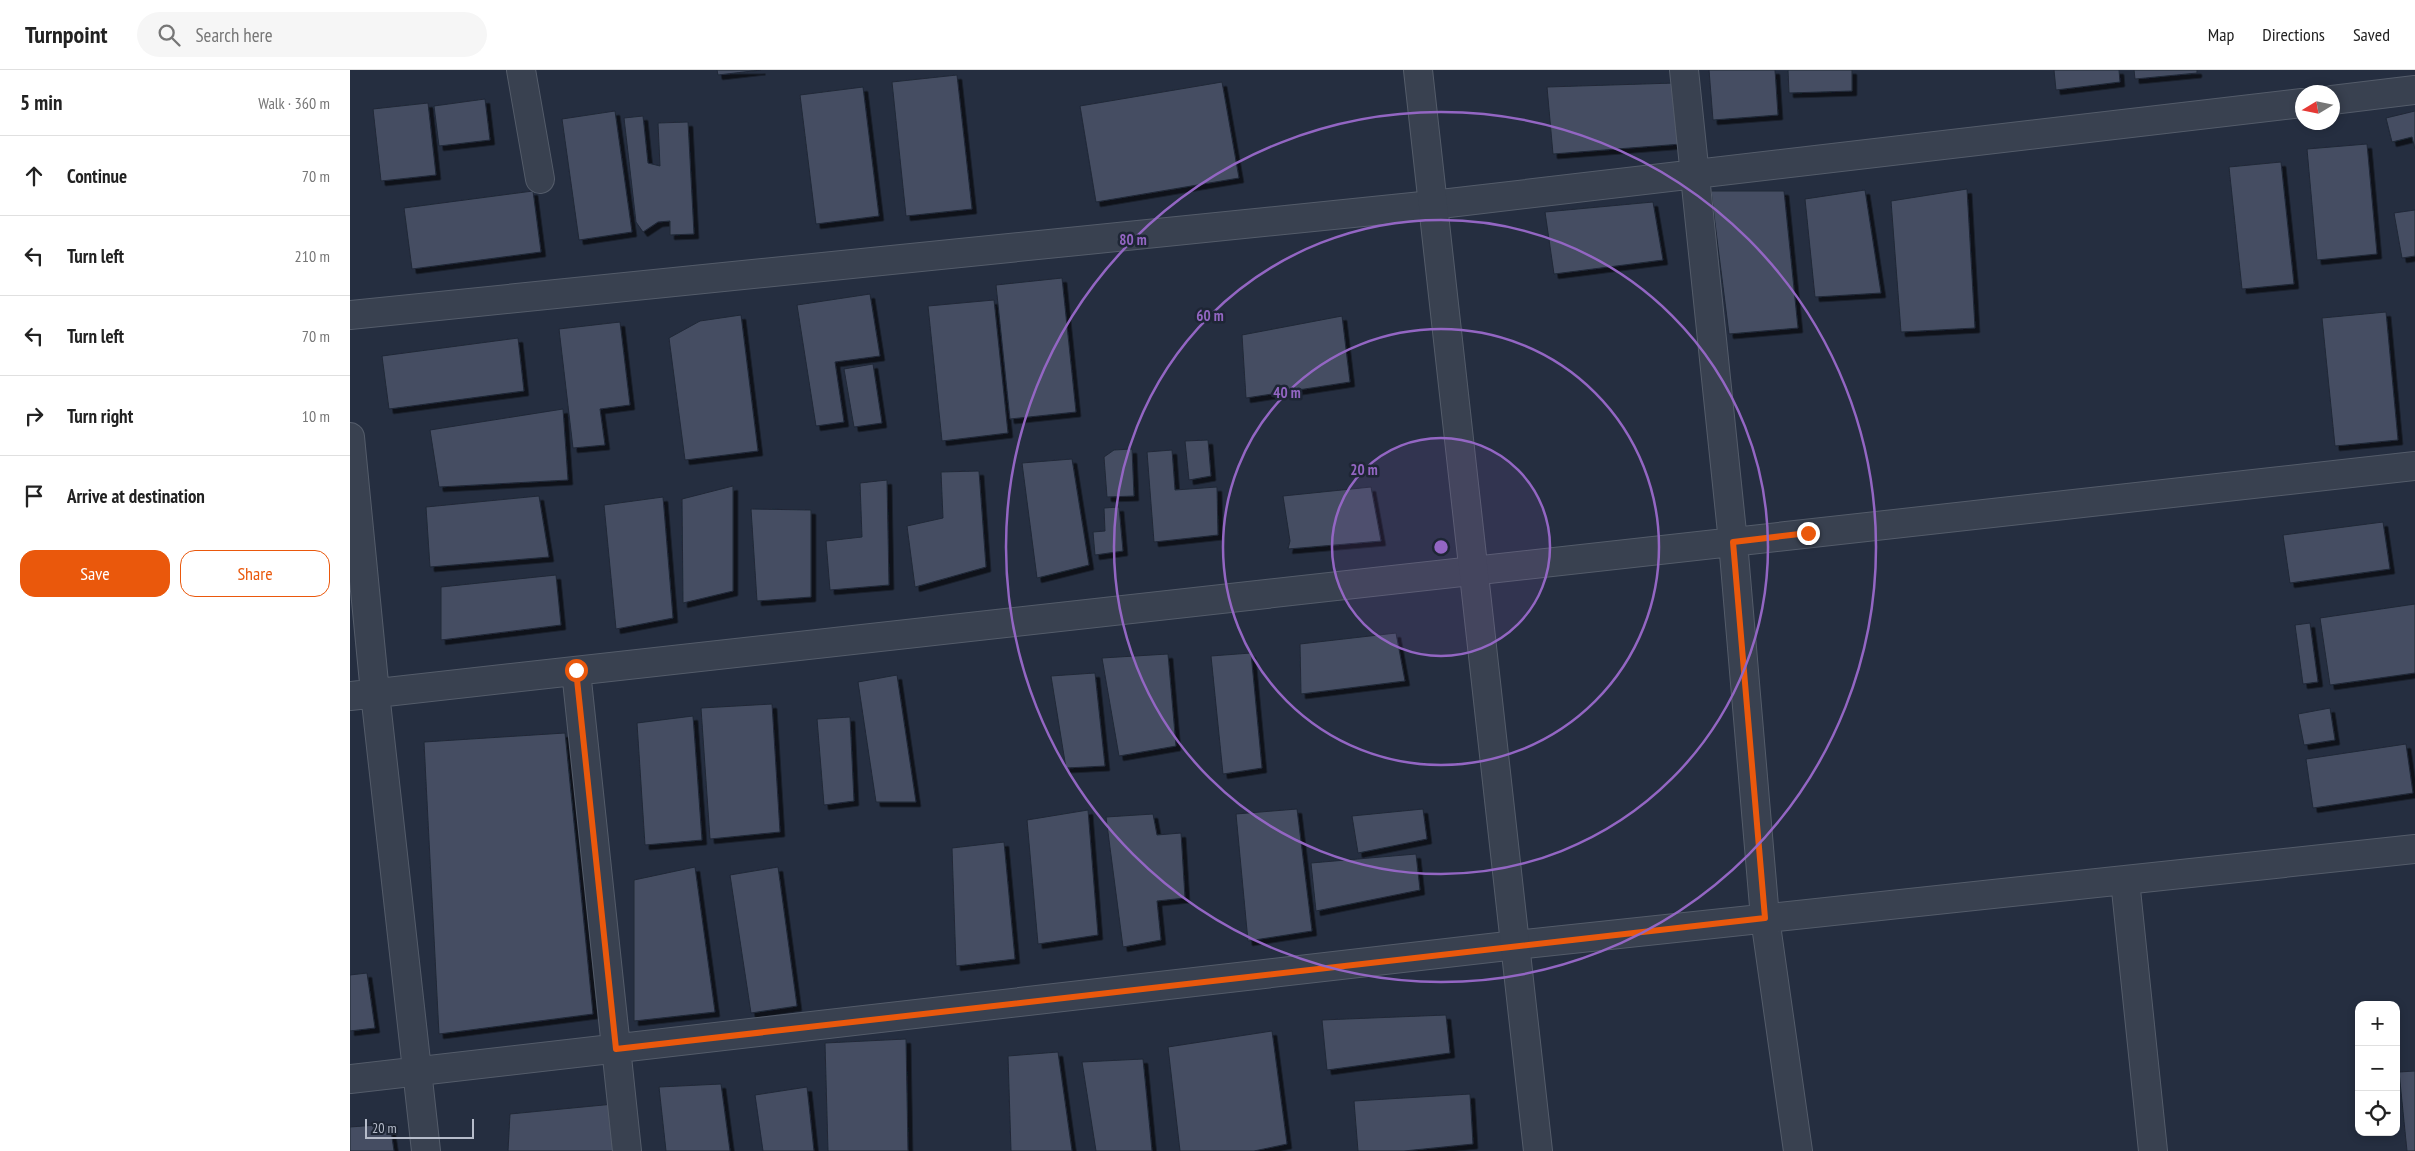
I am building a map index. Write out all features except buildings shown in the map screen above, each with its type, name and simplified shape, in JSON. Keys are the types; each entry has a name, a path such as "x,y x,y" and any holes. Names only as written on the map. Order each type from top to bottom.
{"street":[{"path":"521,70 540,179"},
{"path":"1418,70 1538,1151"},
{"path":"1684,70 1733,542 1765,918 1798,1151"},
{"path":"2340,99 2415,90"},
{"path":"350,315 1432,205 2295,104"},
{"path":"350,437 362,695 426,1151"},
{"path":"362,695 2415,466"},
{"path":"576,670 627,1151"},
{"path":"350,1079 1516,945 2415,849"},
{"path":"2124,880 2152,1151"}],"route":[{"path":"576,670 616,1049 1765,918 1733,542 1808,533"}]}
